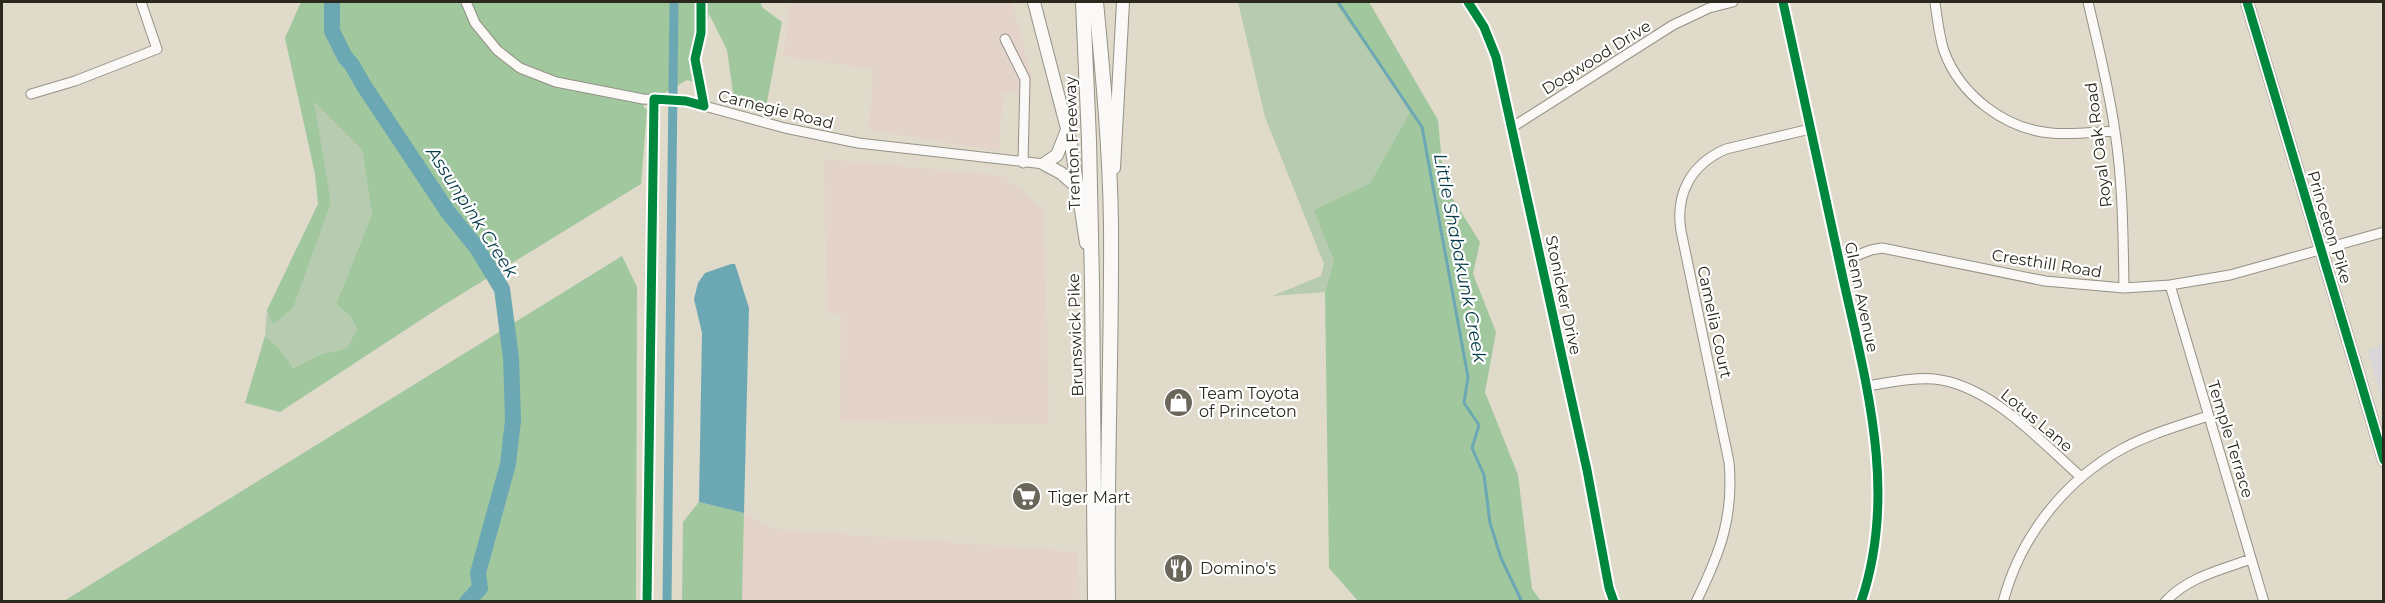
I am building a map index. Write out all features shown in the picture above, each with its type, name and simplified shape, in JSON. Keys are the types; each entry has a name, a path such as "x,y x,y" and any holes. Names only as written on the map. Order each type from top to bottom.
{"highway":[{"name":"Trenton Freeway","path":"1083,2 1092,284"},
{"name":"Trenton Freeway","path":"1096,2 1104,92 1111,223"},
{"name":"Brunswick Pike","path":"1108,602 1107,455 1111,223"},
{"name":"Brunswick Pike","path":"1092,284 1095,602"}],"main road":[{"name":"Brunswick Pike","path":"1034,2 1067,130 1092,284"},
{"name":"Brunswick Pike","path":"1111,223 1123,2"},
{"name":"Princeton Pike","path":"2247,2 2384,460"},
{"path":"1067,130 1057,154 1044,164 1061,173 1078,188"}],"street":[{"path":"31,94 75,81 156,49 141,2"},
{"name":"Carnegie Road","path":"466,2 475,23 489,42 520,68 572,86 643,99 686,101 847,141 1044,164"},
{"name":"Stonicker Drive","path":"1468,2 1491,43 1587,470 1614,602"},
{"name":"Dogwood Drive","path":"1511,128 1673,25 1708,8 1732,2"},
{"name":"Glenn Avenue","path":"1783,2 1875,435 1879,484 1875,542 1861,602"},
{"path":"1935,2 1938,31 1953,69 1968,90 1987,108 2018,126 2049,133 2115,131"},
{"name":"Royal Oak Road","path":"2088,2 2115,131 2121,196 2124,288"},
{"path":"1005,39 1025,79 1023,163"},
{"name":"Camelia Court","path":"1696,602 1723,541 1730,504 1731,481 1681,231 1680,205 1689,179 1705,161 1715,154 1726,149 1810,129"},
{"name":"Cresthill Road","path":"1839,262 1871,250 1893,249 2045,281 2124,288 2169,285 2230,275 2384,232"},
{"name":"Temple Terrace","path":"2169,285 2264,602"},
{"name":"Lotus Lane","path":"1866,386 1917,379 1942,380 1966,387 1996,403 2081,477"},
{"path":"2002,602 2012,573 2034,531 2056,502 2081,477 2100,462 2130,445 2208,416"},
{"path":"2165,602 2185,584 2251,559"}],"shaded area":[{"path":"791,2 1012,2 1031,75 1030,94 1003,92 999,151 869,130 873,69 783,56"},
{"path":"824,159 1004,176 1044,210 1049,424 840,422 841,314 827,313"},
{"path":"2383,344 2383,405 2368,351"},
{"path":"744,513 775,529 1078,552 1079,601 742,602"}],"green space":[{"path":"301,2 760,2 763,8 782,22 765,113 734,100 727,50 709,14 700,51 705,86 687,80 643,106 647,110 641,184 442,306 280,412 245,403 265,336 279,348 293,368 319,355 347,348 357,329 350,316 336,304 372,214 362,150 314,102 331,202 293,308 273,324 267,310 318,204 315,174 285,38"},
{"path":"1238,2 1334,2 1411,110 1370,183 1315,210 1334,261 1325,292 1272,296 1321,276 1324,264 1265,117"},
{"path":"1334,2 1369,2 1438,120 1444,185 1480,242 1473,274 1496,332 1485,392 1518,475 1532,589 1541,601 1358,601 1329,568 1325,292 1334,261 1314,210 1370,183 1411,110"},
{"path":"313,101 362,150 372,214 336,304 350,316 357,329 347,348 319,355 292,368 279,348 265,336 267,310 274,324 331,202"},
{"path":"622,256 637,287 636,601 64,601"},
{"path":"699,502 744,513 742,601 682,602 683,522"}],"water":[{"path":"735,264 749,308 744,513 699,502 702,333 694,299 698,283 705,273"}],"waterway":[{"name":"Assunpink Creek","path":"332,2 332,31 345,57 448,212 477,248 502,289 511,358 513,420 508,464 478,573 480,588 467,602"},
{"path":"667,602 674,2"},
{"name":"Little Shabakunk Creek","path":"1338,2 1422,127 1468,377 1464,403 1479,425 1472,448 1484,475 1490,523 1501,558 1522,602"},
{"name":"Assunpink Creek","path":"471,598 472,602"}],"cycle path":[{"path":"647,602 654,99 686,101 704,106 695,59 701,33 701,2"},
{"path":"1468,2 1484,27 1496,57 1587,470 1609,588 1614,602"},
{"path":"1783,2 1858,345 1874,431 1878,473 1877,516 1872,559 1861,602"},
{"path":"2247,2 2384,460"}],"place":[{"name":"Team Toyota of Princeton","path":"1178,402"},
{"name":"Tiger Mart","path":"1027,497"},
{"name":"Domino's","path":"1179,568"}]}
